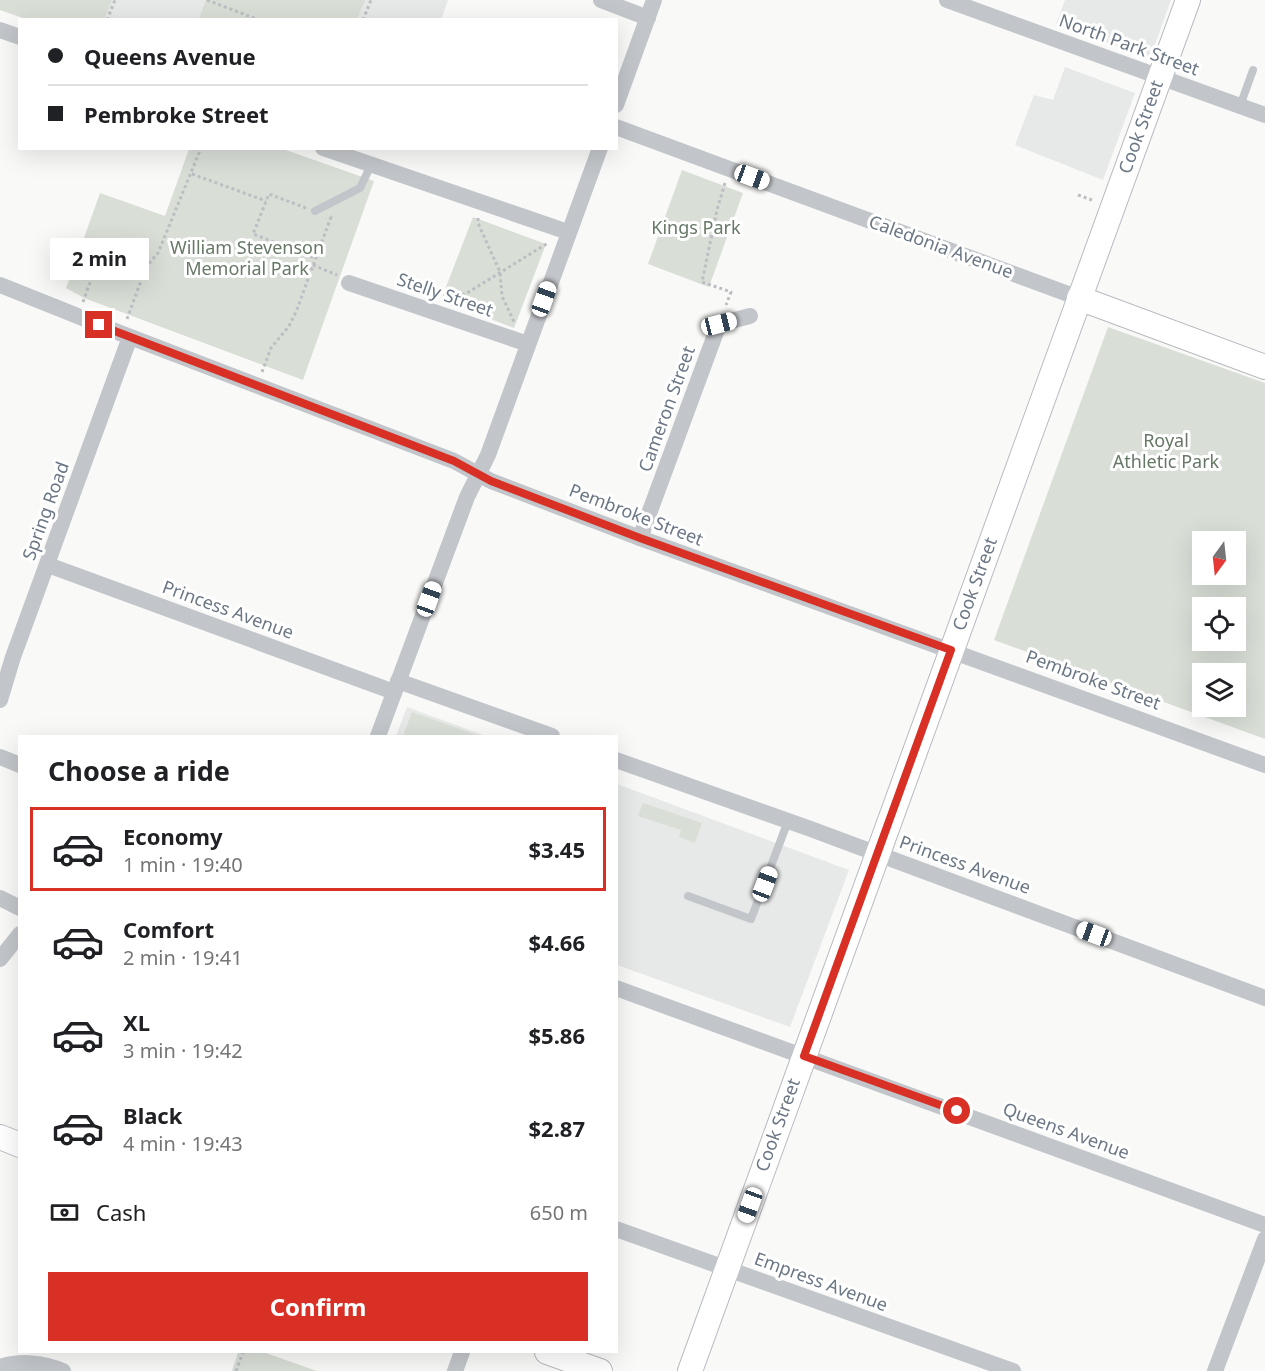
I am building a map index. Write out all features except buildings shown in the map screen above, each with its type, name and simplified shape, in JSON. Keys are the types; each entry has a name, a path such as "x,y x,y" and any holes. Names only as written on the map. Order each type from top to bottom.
{"main road":[{"name":"Cook Street","path":"690,1371 1188,0"},
{"name":"Caledonia Avenue","path":"1079,298 1265,367"},
{"path":"0,1137 18,1143"},
{"path":"550,1353 600,1371"}],"street":[{"path":"601,0 648,18"},
{"path":"618,100 654,0"},
{"name":"North Park Street","path":"946,0 1265,115"},
{"path":"0,30 18,36"},
{"name":"Caledonia Avenue","path":"618,128 1079,298"},
{"path":"329,150 568,232"},
{"path":"378,735 478,473 488,454 599,150"},
{"name":"Stelly Street","path":"344,280 528,344"},
{"name":"Pembroke Street","path":"0,285 454,461 491,481 640,538 1265,765"},
{"path":"719,324 750,316"},
{"name":"Cameron Street","path":"640,538 719,324"},
{"name":"Spring Road","path":"0,700 7,655 48,565 125,335"},
{"name":"Princess Avenue","path":"48,565 396,686 549,735"},
{"path":"0,758 18,764"},
{"name":"Princess Avenue","path":"618,761 788,821 1265,998"},
{"path":"0,898 18,907"},
{"path":"0,959 18,936"},
{"name":"Queens Avenue","path":"618,989 1265,1225"},
{"name":"Empress Avenue","path":"618,1229 1013,1371"},
{"path":"1215,1371 1265,1239"},
{"path":"455,1371 462,1353"},
{"path":"0,1367 24,1363 50,1365 63,1371"}],"lane":[{"path":"1240,106 1253,70"},
{"path":"315,211 360,188 371,165"},
{"path":"688,896 752,919 788,821"}],"path":[{"path":"108,18 115,0"},
{"path":"207,0 253,18"},
{"path":"364,18 371,0"},
{"path":"125,335 146,267 158,253 200,150"},
{"path":"192,174 266,201"},
{"path":"719,324 731,292 702,282 724,185"},
{"path":"256,385 271,348 289,326 296,312 331,217 269,194 253,234 315,258"},
{"path":"1078,195 1092,200"},
{"path":"477,201 478,223 500,272 502,296 528,344"},
{"path":"440,313 454,298 467,293 568,232"},
{"path":"78,316 93,274 101,263 107,259 120,257 146,267"},
{"path":"313,266 344,280"},
{"path":"236,1371 243,1353"}],"shaded area":[{"path":"0,0 448,0 442,18 22,18 0,10"},
{"path":"1065,0 1171,0 1150,58 1056,24"},
{"path":"1065,67 1135,93 1103,180 1015,145 1034,95 1053,100"},
{"path":"407,707 483,735 396,735"},
{"path":"618,784 849,870 790,1027 618,965"}],"green space":[{"path":"0,0 112,0 105,18 24,18 0,10"},
{"path":"206,0 365,0 357,18 199,18"},
{"name":"William Stevenson Memorial Park","path":"189,150 286,150 374,181 303,380 84,298 66,288 100,193 165,216"},
{"name":"Kings Park","path":"682,170 743,193 709,287 648,264"},
{"path":"473,217 546,244 514,328 441,300"},
{"name":"Royal Athletic Park","path":"1108,327 1265,383 1265,739 1205,717 1246,717 1246,663 1192,663 1192,712 994,640"},
{"path":"412,712 476,735 403,735"},
{"path":"643,803 702,823 695,843 679,837 681,830 638,816"},
{"path":"238,1353 266,1353 317,1371 232,1371"}],"route":[{"path":"99,325 454,461 491,481 640,538 951,650 804,1056 957,1111"}]}
